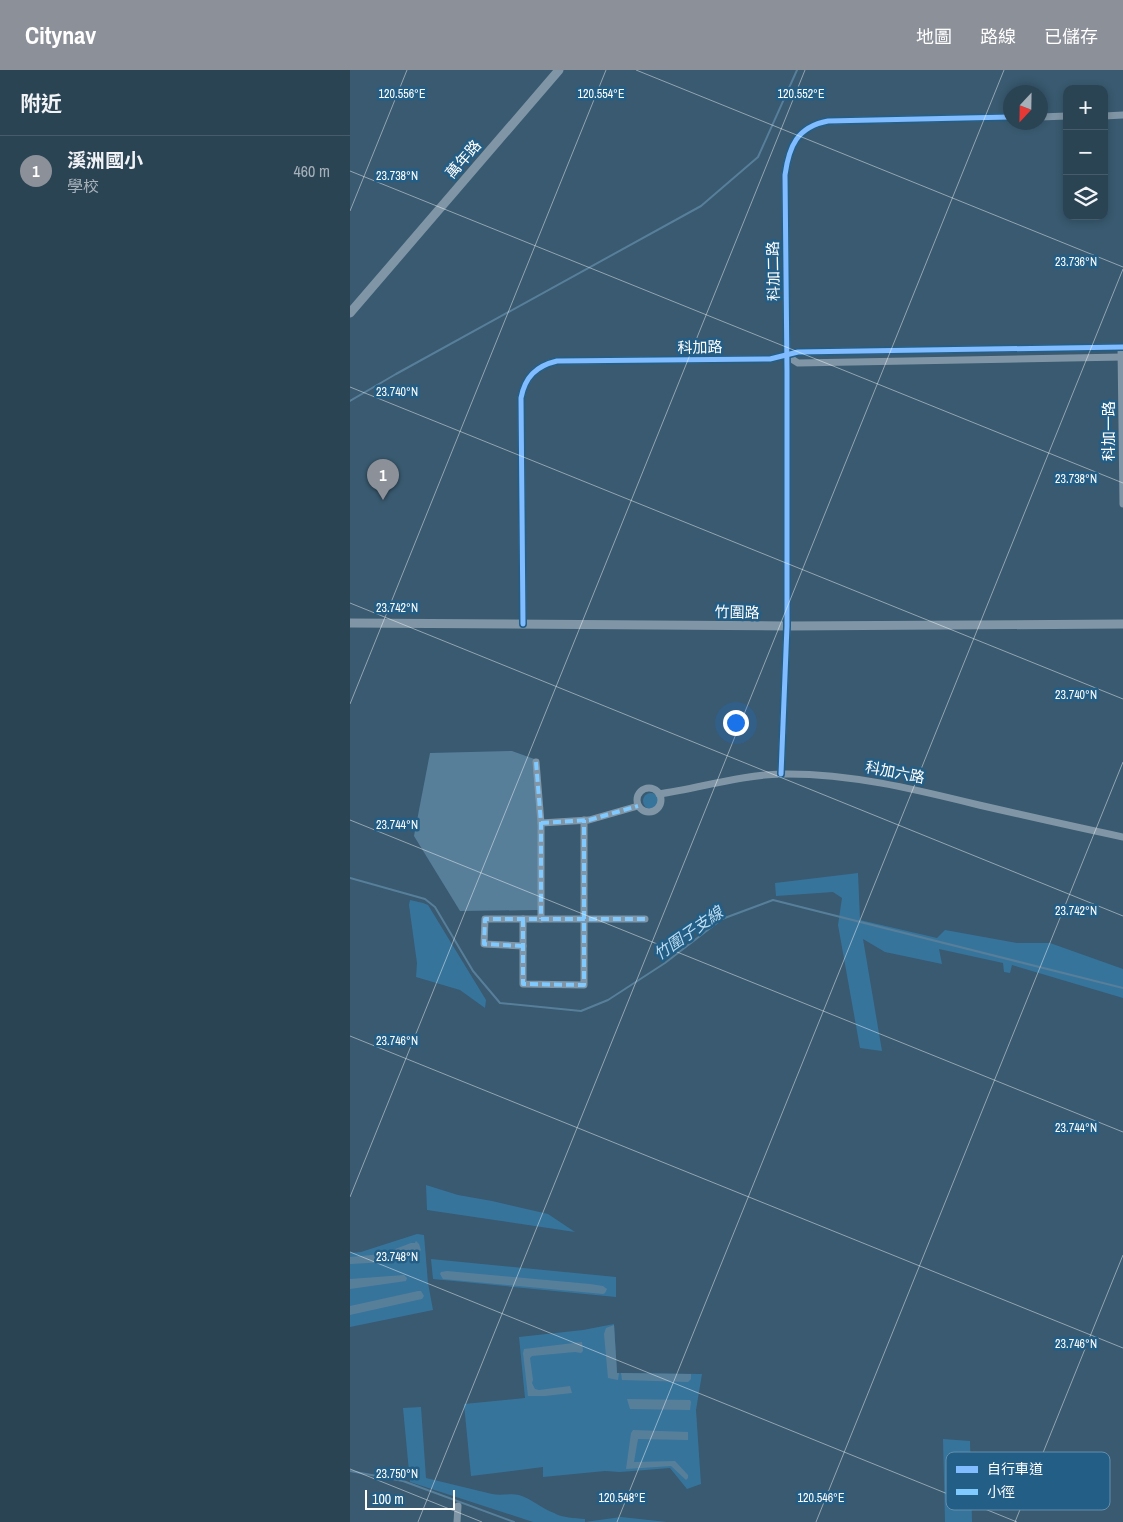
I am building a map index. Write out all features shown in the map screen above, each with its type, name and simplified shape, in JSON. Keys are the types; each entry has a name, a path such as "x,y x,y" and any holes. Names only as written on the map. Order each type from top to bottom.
{"street":[{"name":"萬年路","path":"350,313 559,70"},
{"path":"1048,117 1063,116"},
{"path":"1108,116 1123,116"},
{"name":"科加二路","path":"780,774 786,626 787,356 785,175 790,148 796,139 810,127 828,121 1003,117"},
{"name":"科加路","path":"523,624 521,406 524,386 540,368 557,361 770,359 798,352 1122,347"},
{"name":"科加一路","path":"1122,347 1123,504"},
{"name":"科加路","path":"787,356 798,363 1122,357"},
{"name":"竹圍路","path":"350,623 786,626 1123,624"},
{"path":"536,762 541,823 541,919"},
{"name":"科加六路","path":"659,794 741,778 780,774 847,777 884,783 1123,837"},
{"path":"644,789 653,789 659,794 660,802 654,811 643,811 638,806 638,794 644,789"},
{"path":"541,823 584,820 638,806"},
{"path":"523,919 523,984 584,985 584,820"},
{"path":"523,946 484,944 485,919 645,919"},
{"path":"457,1522 458,1506"}],"shaded area":[{"path":"512,751 537,760 539,910 460,911 414,836 430,753"},
{"path":"651,793 657,795 659,801 657,807 651,809 645,807 643,801 645,795"},
{"path":"858,873 860,920 937,938 945,930 1017,943 1050,943 1123,969 1123,998 1012,965 1010,973 1004,972 1003,963 939,949 942,964 885,952 863,939 882,1051 860,1048 838,925 842,898 833,892 776,896 775,883"},
{"path":"410,900 428,905 486,1000 485,1008 460,990 416,977 417,963 409,905"},
{"path":"426,1185 458,1195 548,1214 575,1232 427,1210"},
{"path":"417,1234 424,1235 428,1283 433,1310 350,1327 350,1253 361,1252"},
{"path":"416,1241 421,1250 417,1255 387,1262 350,1264 350,1257 382,1254 415,1243"},
{"path":"431,1259 616,1277 616,1297 433,1279"},
{"path":"441,1272 590,1284 603,1286 607,1289 603,1294 443,1279 440,1274"},
{"path":"404,1275 407,1278 406,1281 350,1289 350,1279"},
{"path":"421,1291 424,1296 422,1299 350,1315 350,1306"},
{"path":"614,1324 617,1373 702,1374 696,1410 701,1484 687,1489 670,1468 620,1472 605,1471 543,1477 543,1467 471,1476 464,1404 525,1398 519,1337 583,1330"},
{"path":"614,1325 617,1373 619,1373 618,1380 608,1378 604,1334 606,1328"},
{"path":"582,1342 583,1351 581,1353 532,1356 530,1358 532,1383 535,1389 570,1386 572,1393 528,1396 524,1349"},
{"path":"621,1373 691,1374 691,1379 688,1382 622,1380"},
{"path":"627,1399 690,1400 691,1402 690,1410 630,1409"},
{"path":"421,1407 426,1478 492,1494 519,1495 557,1515 585,1519 585,1522 533,1522 410,1482 403,1408"},
{"path":"633,1430 688,1432 688,1440 638,1439 634,1462 675,1461 688,1475 688,1478 686,1480 671,1466 626,1469"},
{"path":"943,1439 970,1441 970,1452 946,1452 946,1510 972,1510 972,1522 945,1522"},
{"path":"621,1517 667,1522 585,1522"}],"waterway":[{"path":"350,401 701,206 758,157 797,70"},
{"name":"竹圍子支線","path":"350,878 425,899 435,907 473,971 500,1003 581,1011 608,1000 665,963 722,919 773,900 1123,988"},
{"path":"350,1471 403,1481 514,1522"}],"marked path":[{"path":"536,762 541,823 541,919"},
{"path":"541,823 589,820 638,806"},
{"path":"523,919 523,984 584,985 584,820"},
{"path":"523,946 484,944 485,919 645,919"}],"cycle path":[{"path":"781,774 787,626 785,175 789,155 796,139 802,133 817,124 828,121 1003,117"},
{"path":"523,624 521,398 529,378 537,369 543,366 557,361 770,359 798,352 1123,347"}],"place":[{"name":"溪洲國小","path":"383,500"}]}
